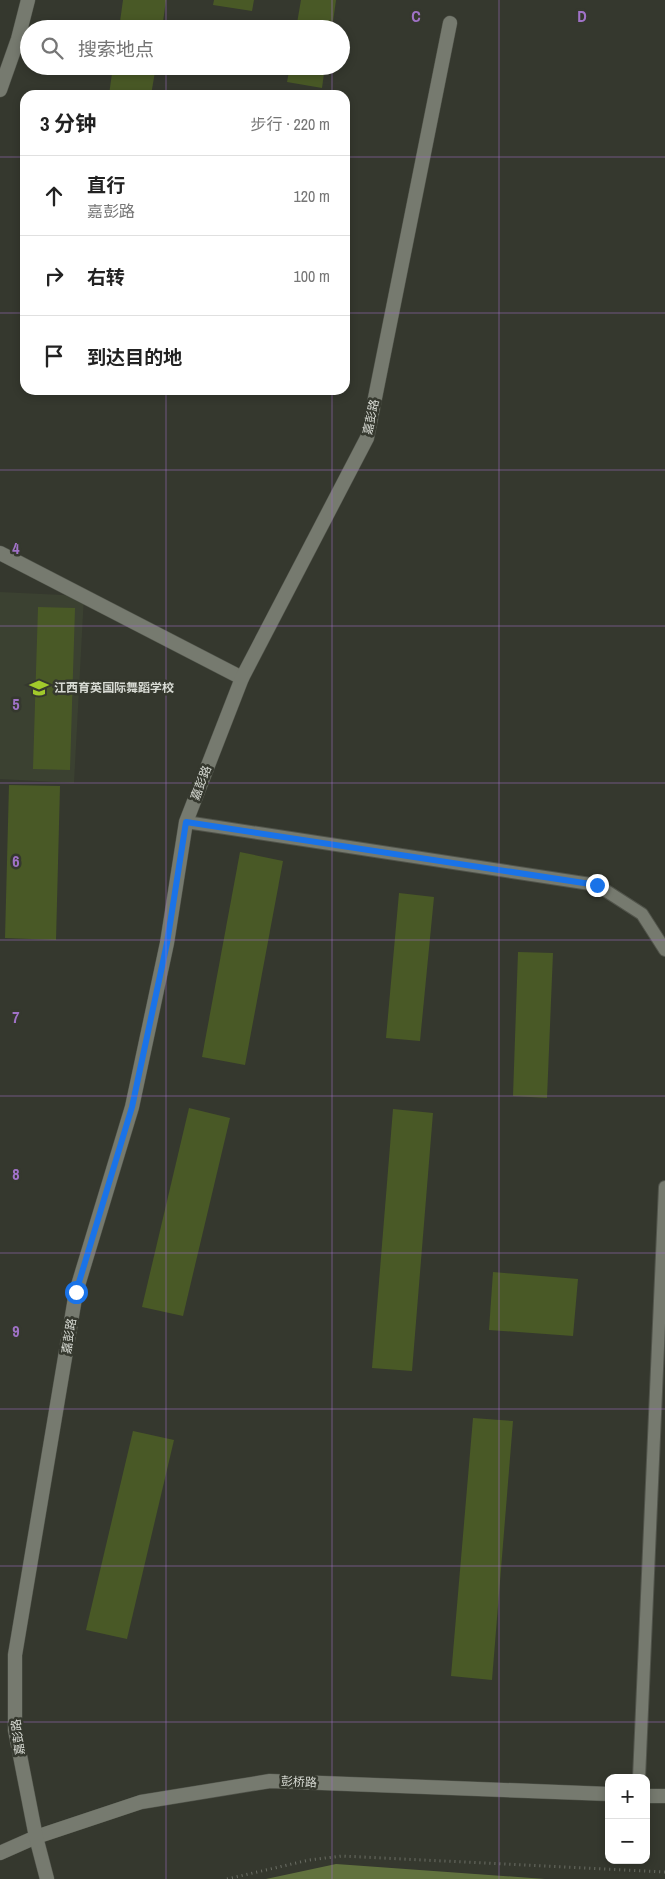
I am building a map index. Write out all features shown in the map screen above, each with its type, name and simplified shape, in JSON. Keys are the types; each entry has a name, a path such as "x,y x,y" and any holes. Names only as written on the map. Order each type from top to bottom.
{"street":[{"path":"23,20 28,0"},
{"name":"嘉彭路","path":"45,1875 15,1730 15,1655 76,1292 132,1107 167,943 186,822 242,678 367,438 450,22"},
{"path":"0,90 20,31"},
{"path":"0,553 242,678"},
{"name":"彭桥路","path":"0,1852 36,1837 141,1802 270,1781 605,1794"},
{"path":"650,1796 665,1796"}],"lane":[{"path":"186,822 597,885 642,914 665,950"},
{"path":"640,1774 665,1187"}],"path":[{"path":"227,1879 309,1860 342,1856 665,1872"}],"shaded area":[{"name":"江西育英国际舞蹈学校","path":"0,592 84,596 74,783 0,779"},
{"path":"336,1864 545,1879 266,1879"}],"building":[{"path":"123,0 166,0 163,20 120,20"},
{"path":"214,0 254,0 252,11 213,5"},
{"path":"301,0 336,0 333,20 298,20"},
{"path":"112,75 154,75 152,90 110,90"},
{"path":"288,75 324,75 322,88 287,82"},
{"path":"38,607 75,608 70,770 33,769"},
{"path":"9,785 60,786 56,940 5,938"},
{"path":"240,852 283,861 245,1065 202,1057"},
{"path":"399,893 434,897 420,1041 386,1038"},
{"path":"518,952 553,953 547,1098 513,1096"},
{"path":"189,1108 230,1118 183,1316 142,1307"},
{"path":"393,1109 433,1113 412,1371 372,1368"},
{"path":"493,1272 578,1279 573,1336 489,1330"},
{"path":"473,1418 513,1421 492,1680 451,1676"},
{"path":"133,1431 174,1440 127,1639 86,1630"}],"place":[{"name":"江西育英国际舞蹈学校","path":"39,688"}],"route":[{"path":"76,1292 132,1107 167,943 186,822 597,885"}]}
